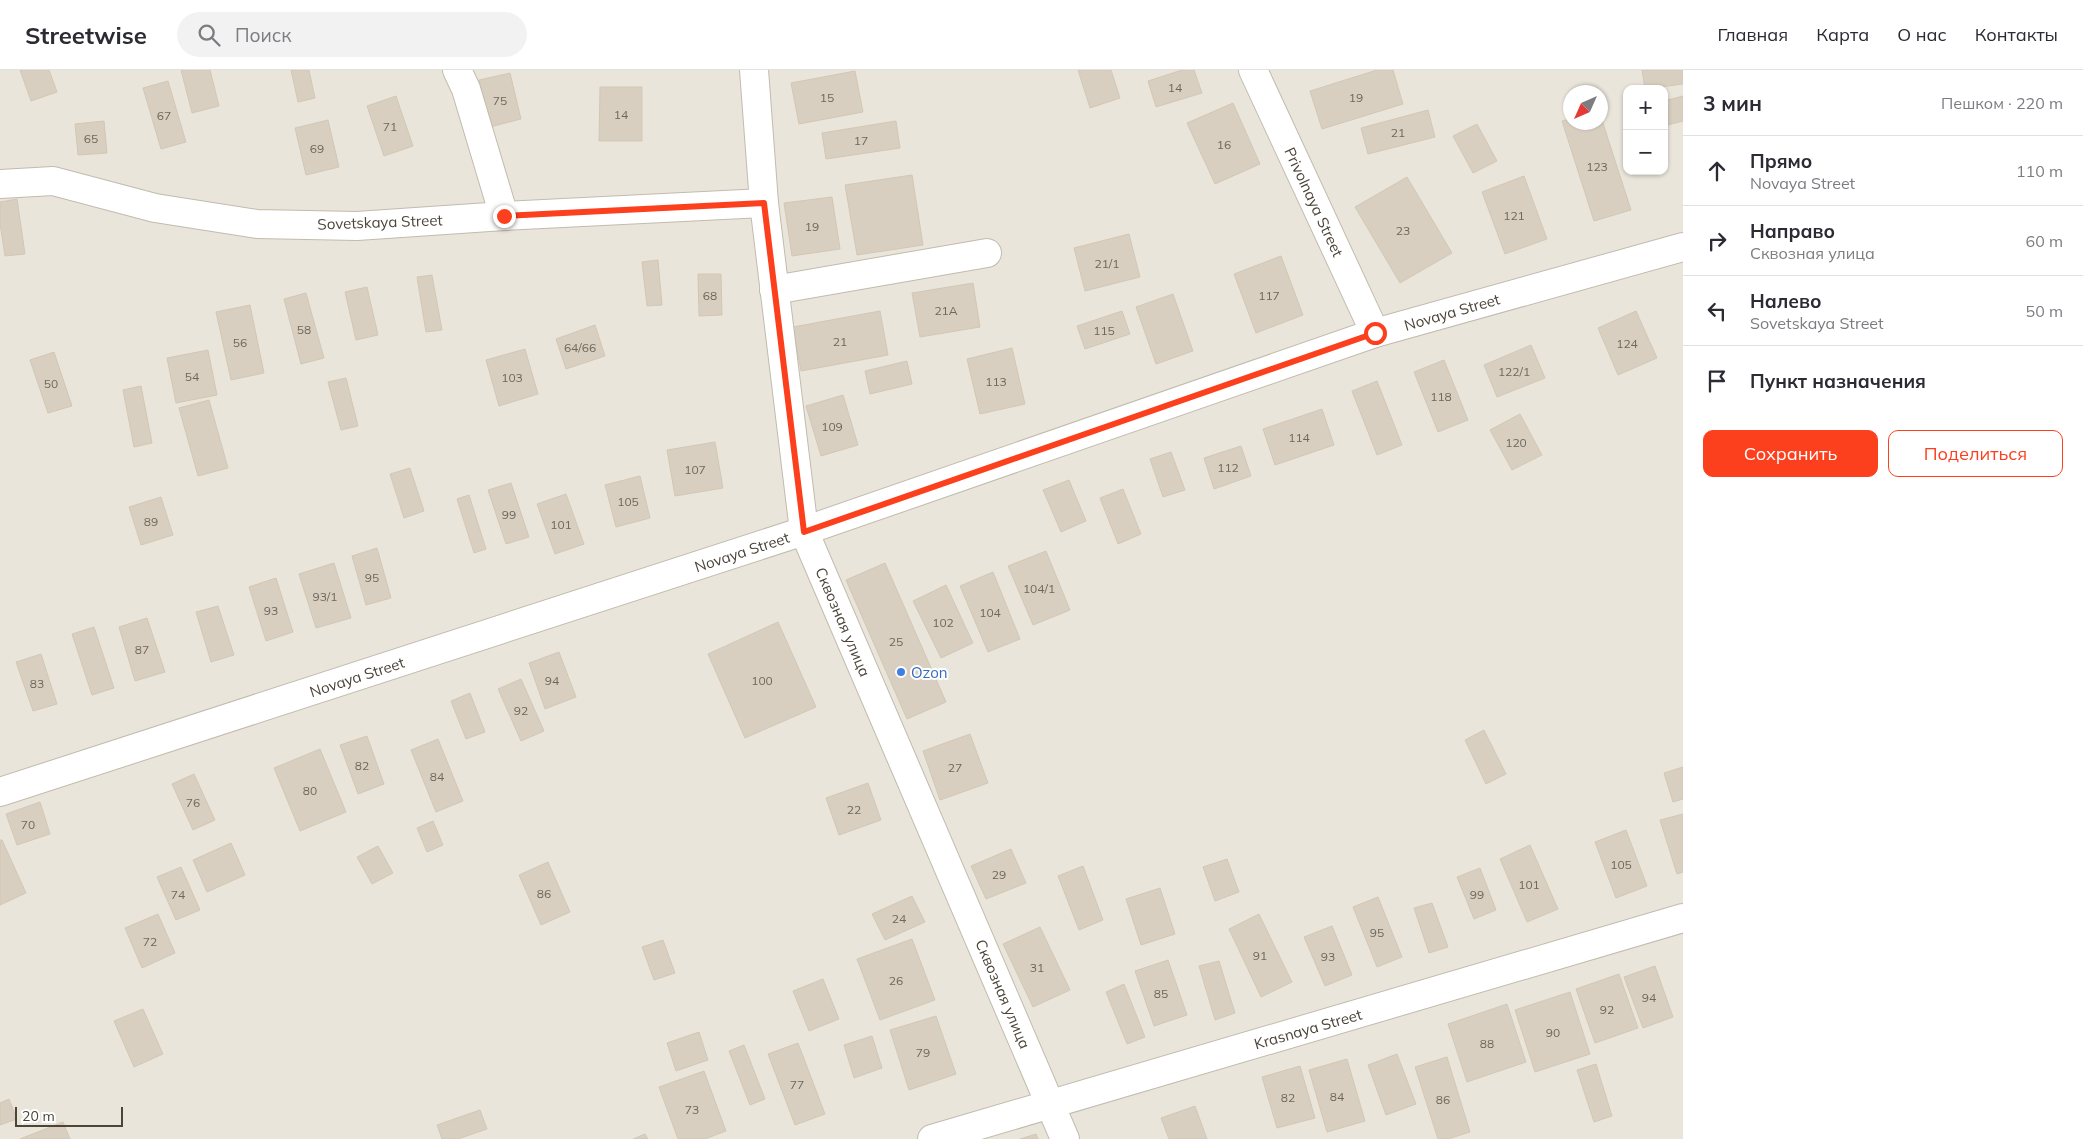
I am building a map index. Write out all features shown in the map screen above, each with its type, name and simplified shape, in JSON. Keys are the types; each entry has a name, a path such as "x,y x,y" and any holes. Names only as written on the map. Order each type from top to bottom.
{"street":[{"path":"457,70 466,89 504,216"},
{"name":"Сквозная улица","path":"754,70 764,203 804,532 1065,1139"},
{"name":"Privolnaya Street","path":"1253,70 1375,333"},
{"name":"Sovetskaya Street","path":"0,184 53,180 155,208 257,224 357,226 504,216 764,203"},
{"name":"Novaya Street","path":"0,792 804,532 1375,333 1683,246"},
{"path":"774,290 987,253"},
{"name":"Krasnaya Street","path":"932,1139 1683,918"}],"shaded area":[{"path":"0,70 1683,70 1683,1139 0,1139"}],"building":[{"path":"20,70 49,70 57,92 31,101"},
{"path":"181,70 210,70 219,106 192,113"},
{"path":"291,70 309,70 315,98 298,102"},
{"path":"1078,70 1111,70 1120,98 1090,108"},
{"path":"1182,70 1194,70 1202,93 1156,107 1148,81"},
{"path":"1377,70 1393,70 1403,104 1322,129 1310,91"},
{"path":"1642,70 1683,70 1683,84 1668,86 1644,85"},
{"path":"855,71 863,112 799,124 791,83"},
{"path":"510,73 521,119 490,127 479,80"},
{"path":"168,81 186,142 161,149 143,88"},
{"path":"600,87 642,87 642,141 599,141"},
{"path":"396,96 413,146 384,156 367,106"},
{"path":"1683,96 1683,121 1668,125 1668,100"},
{"path":"1233,103 1260,164 1215,184 1187,123"},
{"path":"1428,110 1435,137 1368,154 1361,128"},
{"path":"328,120 339,167 306,175 295,128"},
{"path":"104,121 107,153 78,155 75,124"},
{"path":"896,121 900,148 826,159 822,133"},
{"path":"1477,124 1497,161 1473,173 1453,136"},
{"path":"1565,130 1605,130 1631,210 1594,221"},
{"path":"912,175 923,245 857,255 845,185"},
{"path":"1524,176 1547,239 1505,254 1482,192"},
{"path":"1407,177 1452,253 1400,283 1355,207"},
{"path":"832,197 840,249 792,256 784,203"},
{"path":"17,199 25,254 5,256 0,223 0,202"},
{"path":"1129,234 1140,277 1085,291 1074,248"},
{"path":"1281,256 1303,315 1256,333 1234,274"},
{"path":"658,260 662,305 647,306 642,262"},
{"path":"698,274 721,274 722,315 699,316"},
{"path":"432,275 442,330 426,332 417,277"},
{"path":"973,283 980,327 920,337 912,293"},
{"path":"367,287 378,335 356,340 345,292"},
{"path":"306,293 324,358 301,364 284,299"},
{"path":"1173,294 1193,351 1156,364 1136,307"},
{"path":"250,305 264,373 231,380 216,312"},
{"path":"880,311 888,355 801,371 793,327"},
{"path":"1122,311 1130,334 1085,349 1077,326"},
{"path":"1636,311 1657,358 1618,375 1598,328"},
{"path":"595,325 605,356 566,369 556,339"},
{"path":"1531,345 1545,378 1497,397 1484,365"},
{"path":"1012,348 1025,404 980,414 967,359"},
{"path":"525,349 538,394 499,406 486,360"},
{"path":"208,350 217,395 176,403 167,358"},
{"path":"54,352 72,406 48,413 30,360"},
{"path":"1444,360 1468,420 1438,432 1414,372"},
{"path":"907,361 912,384 870,394 865,371"},
{"path":"346,378 358,426 341,430 328,382"},
{"path":"1377,381 1402,445 1377,455 1352,391"},
{"path":"141,386 152,443 134,447 123,390"},
{"path":"843,395 858,445 821,456 806,406"},
{"path":"209,400 228,468 198,476 179,408"},
{"path":"1322,409 1334,445 1275,465 1263,429"},
{"path":"1520,414 1542,455 1512,470 1490,430"},
{"path":"715,442 723,488 675,496 667,450"},
{"path":"1241,446 1251,476 1214,489 1204,458"},
{"path":"1171,452 1185,490 1163,497 1150,459"},
{"path":"410,468 424,511 404,518 390,474"},
{"path":"640,476 650,518 616,527 605,485"},
{"path":"1069,480 1086,521 1061,532 1043,490"},
{"path":"511,483 529,537 506,544 488,490"},
{"path":"1123,489 1141,534 1118,544 1100,498"},
{"path":"566,494 584,544 555,554 537,504"},
{"path":"469,495 486,549 474,553 457,499"},
{"path":"161,497 173,535 141,545 129,507"},
{"path":"377,548 391,598 366,605 352,556"},
{"path":"1046,551 1070,610 1033,625 1008,566"},
{"path":"334,563 351,618 316,628 299,574"},
{"path":"885,563 946,702 907,719 846,580"},
{"path":"993,572 1020,639 988,652 960,586"},
{"path":"276,578 293,632 266,641 249,587"},
{"path":"946,585 973,643 941,658 913,601"},
{"path":"218,606 234,655 211,662 196,612"},
{"path":"147,618 165,672 135,681 119,627"},
{"path":"778,622 816,707 745,738 708,654"},
{"path":"94,627 114,688 92,695 72,634"},
{"path":"559,652 576,697 545,709 529,663"},
{"path":"41,654 57,704 33,711 16,662"},
{"path":"521,679 544,731 521,741 498,689"},
{"path":"470,693 485,732 466,739 451,701"},
{"path":"1484,730 1506,774 1486,784 1465,740"},
{"path":"970,734 988,783 940,800 923,751"},
{"path":"367,736 384,784 358,794 340,745"},
{"path":"438,739 463,801 436,812 411,750"},
{"path":"320,749 346,812 300,831 274,768"},
{"path":"1683,767 1683,799 1673,802 1664,773"},
{"path":"194,774 215,820 193,830 172,784"},
{"path":"868,783 881,820 839,835 826,798"},
{"path":"40,802 50,834 17,845 6,814"},
{"path":"1683,814 1683,872 1677,874 1660,820"},
{"path":"433,821 443,845 427,852 417,828"},
{"path":"1626,830 1647,886 1616,898 1595,842"},
{"path":"0,840 2,840 26,893 0,905"},
{"path":"231,843 245,875 207,892 193,860"},
{"path":"1530,845 1558,909 1527,922 1500,859"},
{"path":"378,846 393,873 372,884 357,857"},
{"path":"1011,849 1026,883 986,899 971,866"},
{"path":"1227,859 1239,892 1215,901 1203,867"},
{"path":"548,862 570,912 541,925 519,875"},
{"path":"1083,866 1103,920 1079,930 1058,876"},
{"path":"181,867 200,910 176,920 157,877"},
{"path":"1480,868 1496,910 1474,919 1457,877"},
{"path":"1160,888 1175,934 1141,945 1126,899"},
{"path":"912,896 925,922 885,940 872,914"},
{"path":"1378,897 1402,957 1377,967 1353,907"},
{"path":"1432,903 1448,947 1429,953 1414,908"},
{"path":"158,914 175,953 142,968 125,928"},
{"path":"1259,914 1292,982 1261,997 1229,929"},
{"path":"1332,926 1352,975 1325,986 1304,937"},
{"path":"1040,927 1070,990 1033,1007 1003,944"},
{"path":"912,939 935,1000 880,1020 857,959"},
{"path":"663,940 675,973 654,980 642,947"},
{"path":"1168,960 1187,1015 1154,1026 1135,971"},
{"path":"1219,961 1235,1013 1215,1020 1199,966"},
{"path":"1655,966 1673,1017 1643,1028 1624,977"},
{"path":"1619,974 1638,1028 1595,1043 1576,989"},
{"path":"823,979 839,1019 809,1031 793,991"},
{"path":"1124,984 1145,1037 1127,1044 1106,992"},
{"path":"1570,992 1590,1054 1535,1072 1515,1010"},
{"path":"1507,1004 1526,1062 1467,1082 1448,1024"},
{"path":"143,1009 163,1054 134,1067 114,1021"},
{"path":"936,1016 956,1074 909,1090 890,1030"},
{"path":"699,1032 708,1060 676,1071 667,1043"},
{"path":"872,1036 882,1068 854,1078 844,1045"},
{"path":"798,1043 825,1114 795,1125 768,1054"},
{"path":"744,1045 765,1099 750,1105 729,1051"},
{"path":"1397,1054 1416,1104 1386,1115 1368,1065"},
{"path":"1447,1057 1470,1132 1448,1139 1438,1139 1415,1067"},
{"path":"1347,1059 1365,1121 1327,1132 1309,1070"},
{"path":"1596,1064 1612,1116 1594,1122 1577,1070"},
{"path":"1300,1066 1315,1118 1277,1128 1262,1077"},
{"path":"704,1071 726,1131 705,1139 678,1139 659,1087"},
{"path":"9,1099 17,1119 0,1125 0,1103"},
{"path":"1195,1106 1207,1139 1169,1139 1161,1118"},
{"path":"480,1110 487,1129 458,1139 442,1139 437,1125"},
{"path":"63,1122 70,1139 20,1139"},
{"path":"645,1134 648,1139 633,1139"},
{"path":"1036,1134 1038,1139 1020,1139"}],"place":[{"name":"Ozon","path":"901,672"}],"route":[{"path":"504,216 764,203 804,532 1375,333"}]}
